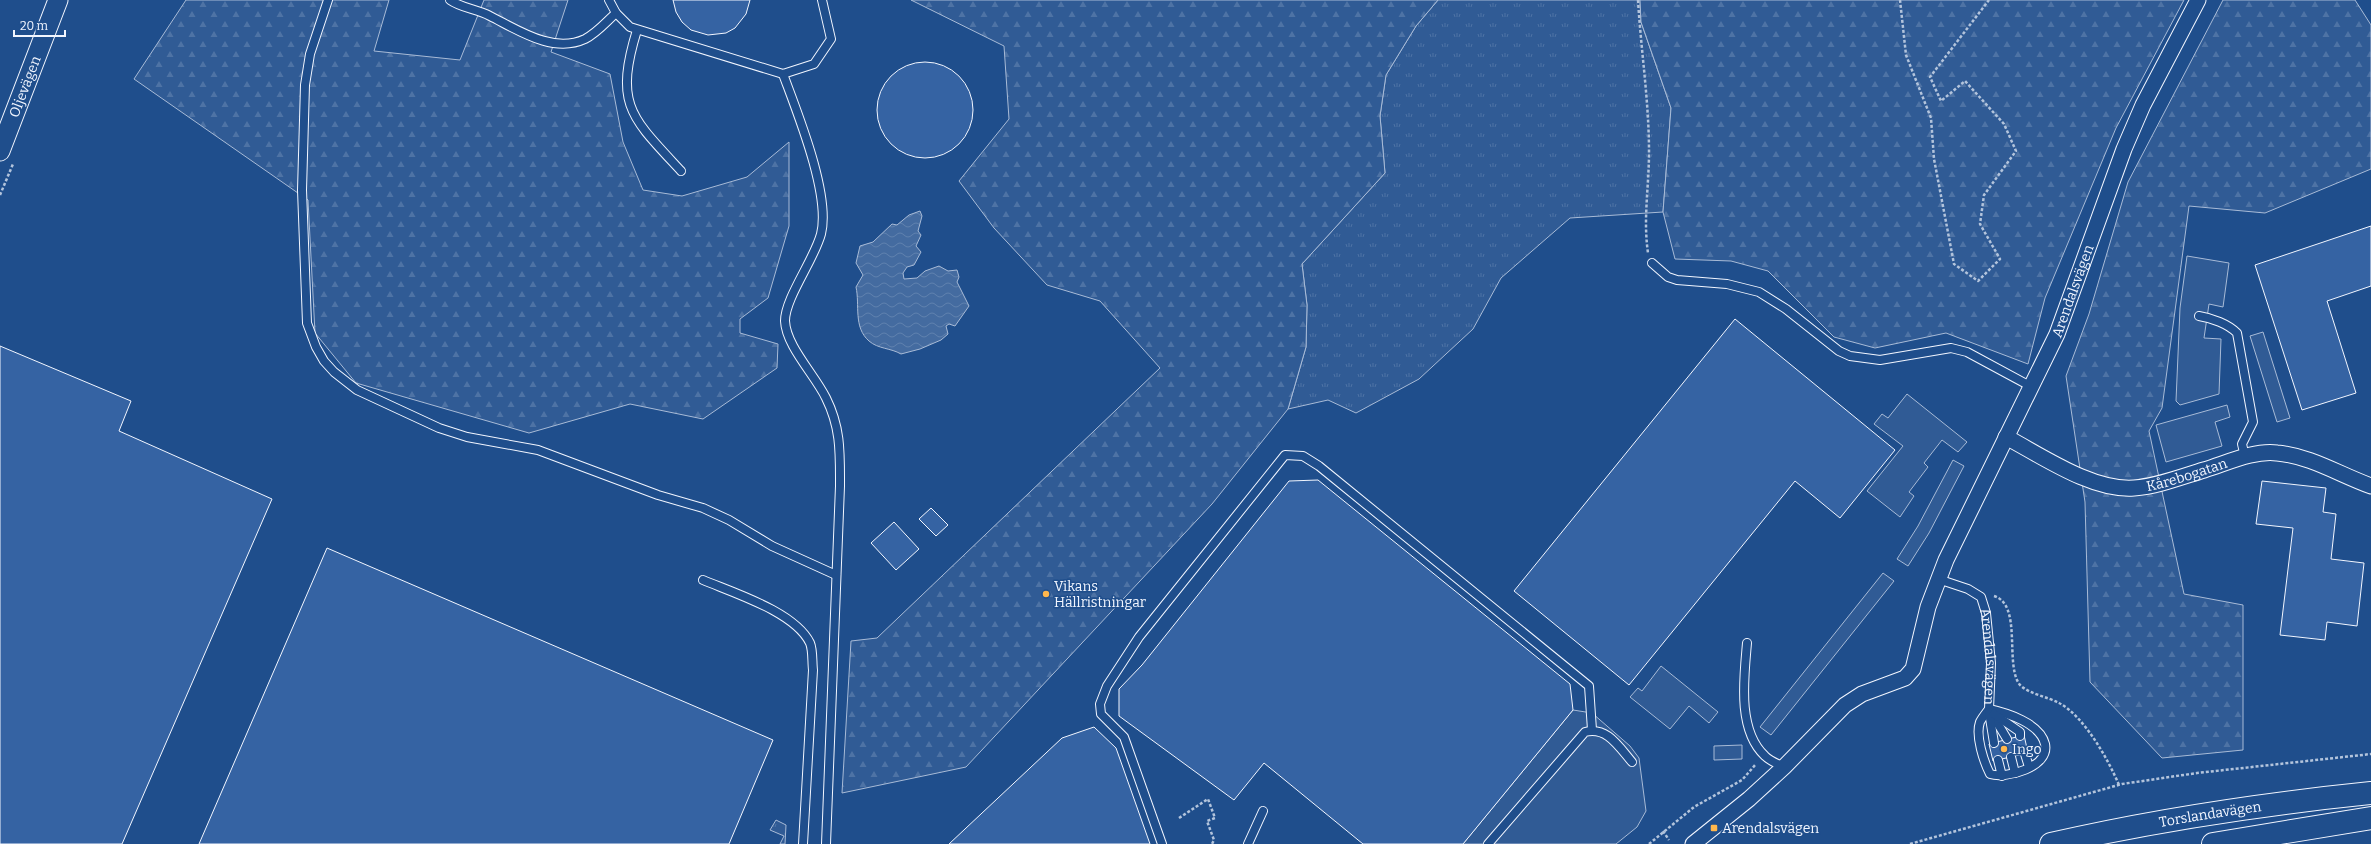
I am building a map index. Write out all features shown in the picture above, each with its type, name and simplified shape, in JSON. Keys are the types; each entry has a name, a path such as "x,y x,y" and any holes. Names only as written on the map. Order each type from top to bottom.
{"main road":[{"name":"Torslandavägen","path":"2050,844 2211,813 2285,802 2371,793"},
{"path":"2213,844 2371,818"}],"street":[{"name":"Oljevägen","path":"0,151 58,0"},
{"name":"Arendalsvägen","path":"1693,844 1749,799 1784,767 1845,705 1862,694 1905,678 1913,669 1928,607 1938,579 2006,437 2058,334 2124,149 2146,99 2198,0"},
{"name":"Kårebogatan","path":"2006,437 2053,463 2109,486 2133,488 2153,485 2245,457 2276,452 2301,456 2371,486"}],"lane":[{"path":"328,0 310,54 305,85 302,176 307,323 316,347 324,361 334,372 357,390 439,428 468,437 538,450 658,495 703,508 729,520 772,546 836,575"},
{"path":"450,0 483,12 547,42 558,44 585,39 595,33 616,13"},
{"path":"609,0 616,13 630,27 637,30 783,74 814,64 830,38 822,0"},
{"path":"637,30 626,72 629,101 634,114 645,132 681,170"},
{"path":"783,74 804,132 814,166 822,210 821,233 787,307 785,321 793,344 826,397 840,438 826,844"},
{"path":"1652,263 1668,277 1677,280 1727,284 1765,294 1839,351 1850,356 1880,360 1951,348 1967,352 2032,387"},
{"path":"2199,316 2207,317 2233,329 2237,334 2253,422 2242,444 2245,457"},
{"path":"1162,844 1124,737 1101,714 1100,704 1107,686 1139,637 1285,455 1303,456 1319,466 1589,686 1592,730"},
{"name":"Arendalsvägen","path":"1938,579 1968,589 1981,597 1986,613 1991,663 1989,709 2006,737"},
{"path":"703,580 784,617 801,630 810,644 813,670 803,844"},
{"path":"1747,643 1743,690 1748,725 1766,756 1784,767"},
{"path":"1989,709 2020,732 2020,736"},
{"path":"1989,709 1994,743"},
{"path":"1989,709 1999,711 2023,722 2040,734 2045,744 2043,756 2028,768 2015,773 2002,776 1990,774 1982,754 1980,723 1989,709"},
{"path":"1488,844 1568,749 1585,732 1592,730 1608,734 1632,762"},
{"path":"2025,754 2028,768"},
{"path":"2011,757 2015,773"},
{"path":"1998,760 2002,776"},
{"path":"1248,844 1263,810"}],"path":[{"path":"1638,0 1648,117 1649,154 1645,221 1649,257 1652,263"},
{"path":"1900,0 1906,55 1931,118 1934,159 1954,264 1978,281 2000,259 1980,224 1984,195 2016,151 2004,124 1965,80 1941,101 1930,77 1989,0"},
{"path":"1981,597 1995,596 2006,605 2010,623 2016,677 2021,685 2060,703 2070,711 2091,734 2112,769 2119,785"},
{"path":"1910,844 2119,785 2197,773 2371,754"},
{"path":"1649,844 1704,801 1742,780 1748,775 1751,768 1766,756"},
{"path":"1179,818 1208,799 1215,818 1207,820 1214,840 1212,844"},
{"path":"1664,831 1669,840"}],"green space":[{"path":"186,0 389,0 374,51 460,60 484,0 568,0 551,52 610,74 623,142 643,190 682,196 747,177 789,142 789,226 768,298 740,319 740,333 778,344 777,368 703,419 630,404 529,433 356,383 315,333 308,200 134,79"},
{"path":"911,0 1438,0 1416,26 1386,75 1380,116 1385,173 1302,264 1307,305 1306,347 1288,409 1212,504 966,767 842,793 851,641 877,638 1160,368 1100,301 1047,285 994,228 959,181 1009,119 1004,46"},
{"path":"1438,0 1640,0 1641,22 1671,108 1663,212 1570,218 1501,278 1473,329 1419,379 1356,413 1328,400 1288,409 1306,347 1307,305 1302,264 1385,173 1380,116 1386,75 1416,26"},
{"path":"1640,0 2184,0 2116,128 2045,298 2028,364 1946,333 1875,348 1834,337 1768,271 1731,261 1675,259 1663,212 1671,108 1641,22"},
{"path":"2223,0 2355,0 2371,25 2371,169 2265,213 2189,206 2162,408 2149,431 2184,594 2243,605 2243,750 2162,758 2090,682 2085,502 2066,376 2089,314 2128,182"},
{"path":"776,820 786,825 785,844 780,844 784,836 770,830"}],"shaded area":[{"path":"2187,256 2229,263 2223,307 2209,304 2204,338 2221,339 2219,394 2180,405 2176,401 2180,308"},
{"path":"2263,332 2290,418 2277,422 2250,336"},
{"path":"1907,394 1967,442 1958,452 1942,440 1924,463 1928,467 1909,492 1914,496 1900,517 1867,491 1903,446 1874,424 1882,414 1888,418"},
{"path":"2227,405 2230,417 2215,422 2222,446 2166,462 2156,425"},
{"path":"1953,460 1964,466 1929,533 1908,566 1897,559 1918,526"},
{"path":"1883,573 1894,581 1771,735 1760,727"},
{"path":"1661,666 1718,712 1709,723 1689,706 1670,729 1630,697 1638,688 1642,691"},
{"path":"1573,710 1592,713 1630,746 1639,758 1646,811 1637,827 1616,844 1463,844"},
{"path":"1742,745 1742,759 1714,760 1714,746"}],"water":[{"path":"920,211 922,216 918,231 921,235 916,246 921,252 914,265 907,267 903,273 904,279 917,278 925,271 939,266 948,271 957,270 959,277 957,282 969,306 955,326 949,324 946,326 948,334 941,340 920,349 901,354 873,344 864,335 861,329 858,316 856,287 863,275 856,263 860,246 873,242 892,224 897,225 909,215"}],"building":[{"path":"673,0 750,0 746,14 735,28 726,33 708,35 691,30 682,22 676,12"},
{"path":"925,62 943,66 952,70 959,76 965,83 969,92 973,110 969,128 965,137 959,144 952,150 943,154 925,158 907,154 898,150 891,144 885,137 881,128 877,110 881,92 885,83 891,76 898,70 907,66"},
{"path":"2371,226 2371,286 2327,301 2356,393 2302,410 2255,265"},
{"path":"1735,319 1895,450 1840,518 1795,481 1629,685 1514,591"},
{"path":"0,346 131,401 119,431 272,499 122,844 0,844"},
{"path":"1318,480 1570,684 1573,710 1463,844 1363,844 1264,763 1234,800 1119,716 1119,689 1142,665 1289,481"},
{"path":"2262,481 2326,488 2323,512 2336,514 2331,559 2364,563 2357,626 2327,622 2325,640 2280,635 2293,528 2256,524"},
{"path":"931,508 948,525 936,536 919,519"},
{"path":"894,522 919,549 896,570 871,543"},
{"path":"327,548 773,740 729,844 199,844"},
{"path":"1094,727 1116,748 1150,844 949,844 1062,738"},
{"path":"2024,735 2028,753 1993,761 1989,744"}],"place":[{"name":"Vikans Hällristningar","path":"1046,594"},
{"name":"Ingo","path":"2004,749"},
{"name":"Arendalsvägen","path":"1714,828"}]}
